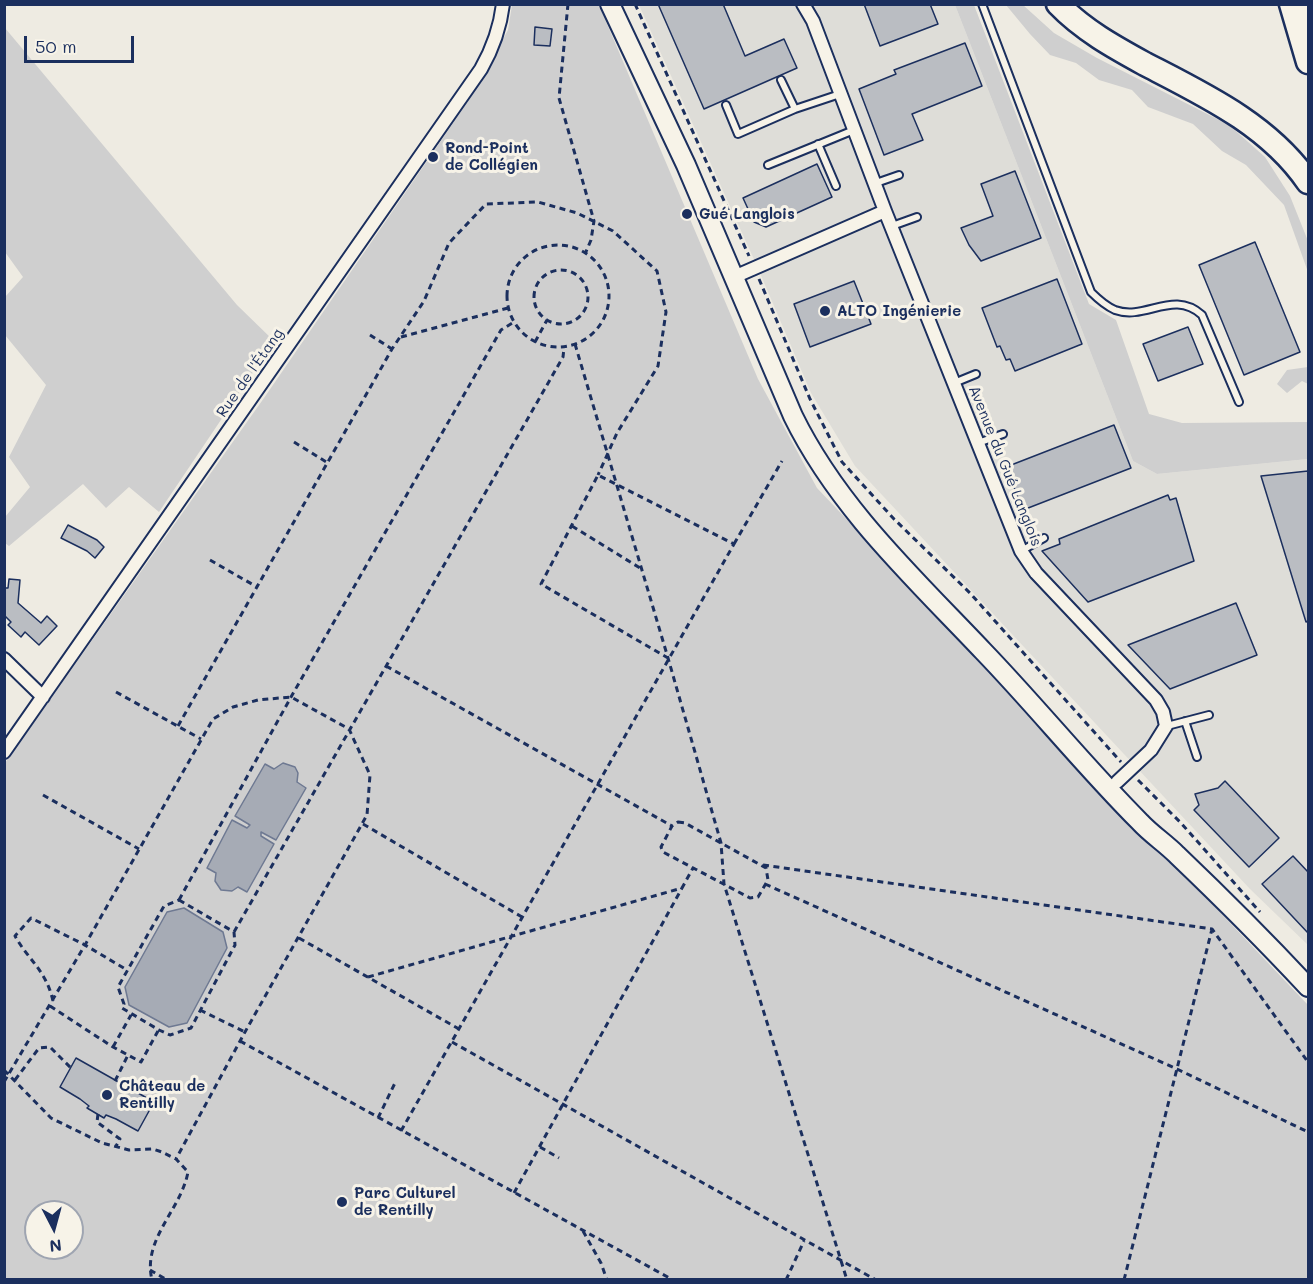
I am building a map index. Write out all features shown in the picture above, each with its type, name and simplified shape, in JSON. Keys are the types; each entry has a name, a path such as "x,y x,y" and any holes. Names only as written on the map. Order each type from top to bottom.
{"highway":[{"path":"1058,4 1083,27 1113,47 1213,99 1243,118 1271,141 1308,182"},
{"path":"1291,4 1308,62"}],"main road":[{"path":"610,4 686,165 793,416 825,474 852,511 1027,697 1067,745 1141,824 1176,853 1308,987"},
{"path":"1304,4 1308,19"},
{"path":"1027,697 1123,777 1176,853"}],"street":[{"name":"Rue de l'Étang","path":"4,752 481,69 494,46 501,22 503,4"},
{"name":"Avenue du Gué Langlois","path":"803,4 813,21 885,211 1022,551 1036,573 1156,700 1163,712 1166,726"},
{"path":"734,278 885,211"},
{"path":"4,659 43,697"},
{"path":"1123,777 1151,750 1166,726"}],"lane":[{"path":"982,4 1091,292 1115,310 1133,313 1177,304 1193,308 1202,315 1239,402"},
{"path":"781,80 795,110"},
{"path":"726,105 738,134 841,94"},
{"path":"768,165 855,129"},
{"path":"818,144 836,186"},
{"path":"876,183 899,175"},
{"path":"892,226 917,217"},
{"path":"954,383 976,374"},
{"path":"978,443 1003,434"},
{"path":"1022,551 1044,538"},
{"path":"1166,726 1209,715"},
{"path":"1185,721 1197,757"}],"path":[{"path":"568,4 559,98 594,221 591,240 585,254"},
{"path":"634,4 755,268 810,399 842,462 894,519 969,593 1123,777 1181,823 1265,917"},
{"path":"178,726 392,349 424,301 449,243 486,204 538,202 577,213 614,231 657,271 666,312 658,366 617,433 598,475 541,584 668,658"},
{"path":"562,245 578,249 592,258 603,271 609,287 609,304 604,320 594,333 564,348 549,347 535,342 522,333 508,308 507,293 510,278 517,266 529,254 545,247 562,245"},
{"path":"567,271 575,275 586,289 586,306 582,314 567,324 547,320 537,310 534,302 537,285 549,273 567,271"},
{"path":"401,337 508,308"},
{"path":"535,342 547,320"},
{"path":"514,322 501,330 291,697 179,900 164,906 118,987 124,1004 122,1008 159,1030 170,1035 191,1028 234,945 234,932 348,729 563,357 564,348"},
{"path":"370,335 392,349"},
{"path":"575,344 720,843 724,884 847,1280"},
{"path":"294,442 328,463"},
{"path":"401,1131 782,461"},
{"path":"598,475 734,544"},
{"path":"572,525 642,569"},
{"path":"210,560 257,587"},
{"path":"385,665 672,826"},
{"path":"116,692 201,739"},
{"path":"4,1082 86,945 213,719 233,707 258,700 291,697 348,729 370,775 367,815 176,1160"},
{"path":"42,795 139,849"},
{"path":"763,865 768,873 765,884 758,897 750,898 663,852 661,847 672,826 678,822 685,823 763,865 1212,929 1308,1062"},
{"path":"362,824 522,917"},
{"path":"514,1193 693,868"},
{"path":"765,884 1177,1069 1308,1132"},
{"path":"368,977 682,888"},
{"path":"179,900 234,932"},
{"path":"53,1001 50,985 39,967 23,951 15,936 31,918 86,945 127,970"},
{"path":"1124,1280 1212,929"},
{"path":"298,938 459,1029"},
{"path":"50,1006 113,1047 141,1062 159,1030"},
{"path":"200,1010 245,1032"},
{"path":"113,1047 131,1014"},
{"path":"240,1041 673,1280"},
{"path":"452,1042 876,1280"},
{"path":"15,1080 39,1048 50,1047 71,1068"},
{"path":"116,1081 128,1055"},
{"path":"4,1070 51,1118 94,1140 129,1150 153,1149 176,1160 188,1172 185,1188 152,1246 149,1270 152,1280"},
{"path":"378,1118 395,1083"},
{"path":"98,1114 97,1122 120,1140 116,1146"},
{"path":"540,1147 559,1158"},
{"path":"582,1230 601,1263 607,1280"},
{"path":"786,1280 805,1240"},
{"path":"149,1270 167,1280"}],"shaded area":[{"path":"512,5 599,5 758,379 817,488 1308,1005 1308,1279 5,1280 5,763 264,398 469,100 508,30"},
{"path":"639,5 955,5 1133,461 1157,474 1308,459 1308,945 1250,889 855,466 811,393 757,266"},
{"path":"955,5 974,5 1089,304 1116,320 1149,414 1182,423 1308,422 1308,459 1157,474 1133,461"},
{"path":"1006,5 1023,5 1054,33 1097,58 1229,125 1265,157 1290,196 1308,241 1308,272 1284,205 1246,165 1222,151 1193,124 1148,107 1132,90 1099,80 1076,63 1050,55"},
{"path":"5,28 237,305 274,341 159,512 129,487 106,508 83,484 9,546 5,543 5,517 30,487 9,457 46,385 5,335 5,297 23,277 5,252"},
{"path":"1308,367 1308,384 1302,381 1287,393 1277,384 1287,370"},
{"path":"283,763 295,767 298,773 297,782 306,788 276,840 261,832 261,836 274,844 247,892 238,887 232,891 221,890 215,881 216,873 207,868 232,820 247,828 250,825 235,816 265,764 274,769"},
{"path":"184,908 223,932 227,948 187,1023 169,1027 129,1005 125,987 167,912"}],"building":[{"path":"658,4 723,4 745,56 784,39 797,68 704,109"},
{"path":"864,4 930,4 938,24 880,46"},
{"path":"535,27 552,29 550,46 534,45"},
{"path":"965,43 982,86 912,114 923,140 884,155 859,89 896,74 894,70"},
{"path":"817,164 832,197 766,227 754,222 743,198"},
{"path":"1015,171 1041,238 981,261 969,245 961,228 993,216 981,184"},
{"path":"1255,242 1300,352 1244,375 1199,265"},
{"path":"1057,279 1082,344 1015,371 1010,359 1006,360 1000,346 997,347 982,308"},
{"path":"854,281 871,324 810,347 794,304"},
{"path":"1188,327 1203,364 1158,381 1143,344"},
{"path":"1114,425 1131,468 1023,510 1006,467"},
{"path":"1308,471 1308,621 1306,622 1261,476"},
{"path":"1168,495 1170,500 1176,498 1194,561 1088,602 1042,551 1060,544 1059,539"},
{"path":"68,525 97,540 104,547 95,558 87,551 61,538"},
{"path":"9,579 20,580 18,603 41,623 47,616 57,626 39,645 25,632 21,637 8,625 11,622 4,615 4,588 8,588"},
{"path":"1236,603 1257,655 1170,689 1128,645"},
{"path":"1225,781 1279,838 1249,867 1194,810 1199,805 1195,794 1218,788"},
{"path":"1293,856 1308,872 1308,933 1262,884"},
{"name":"Château de Rentilly","path":"76,1058 154,1102 138,1131 106,1115 104,1118 60,1087"}],"place":[{"name":"Rond-Point de Collégien","path":"433,157"},
{"name":"Gué Langlois","path":"687,214"},
{"name":"ALTO Ingénierie","path":"825,311"},
{"name":"Château de Rentilly","path":"107,1095"},
{"name":"Parc Culturel de Rentilly","path":"342,1202"}]}
